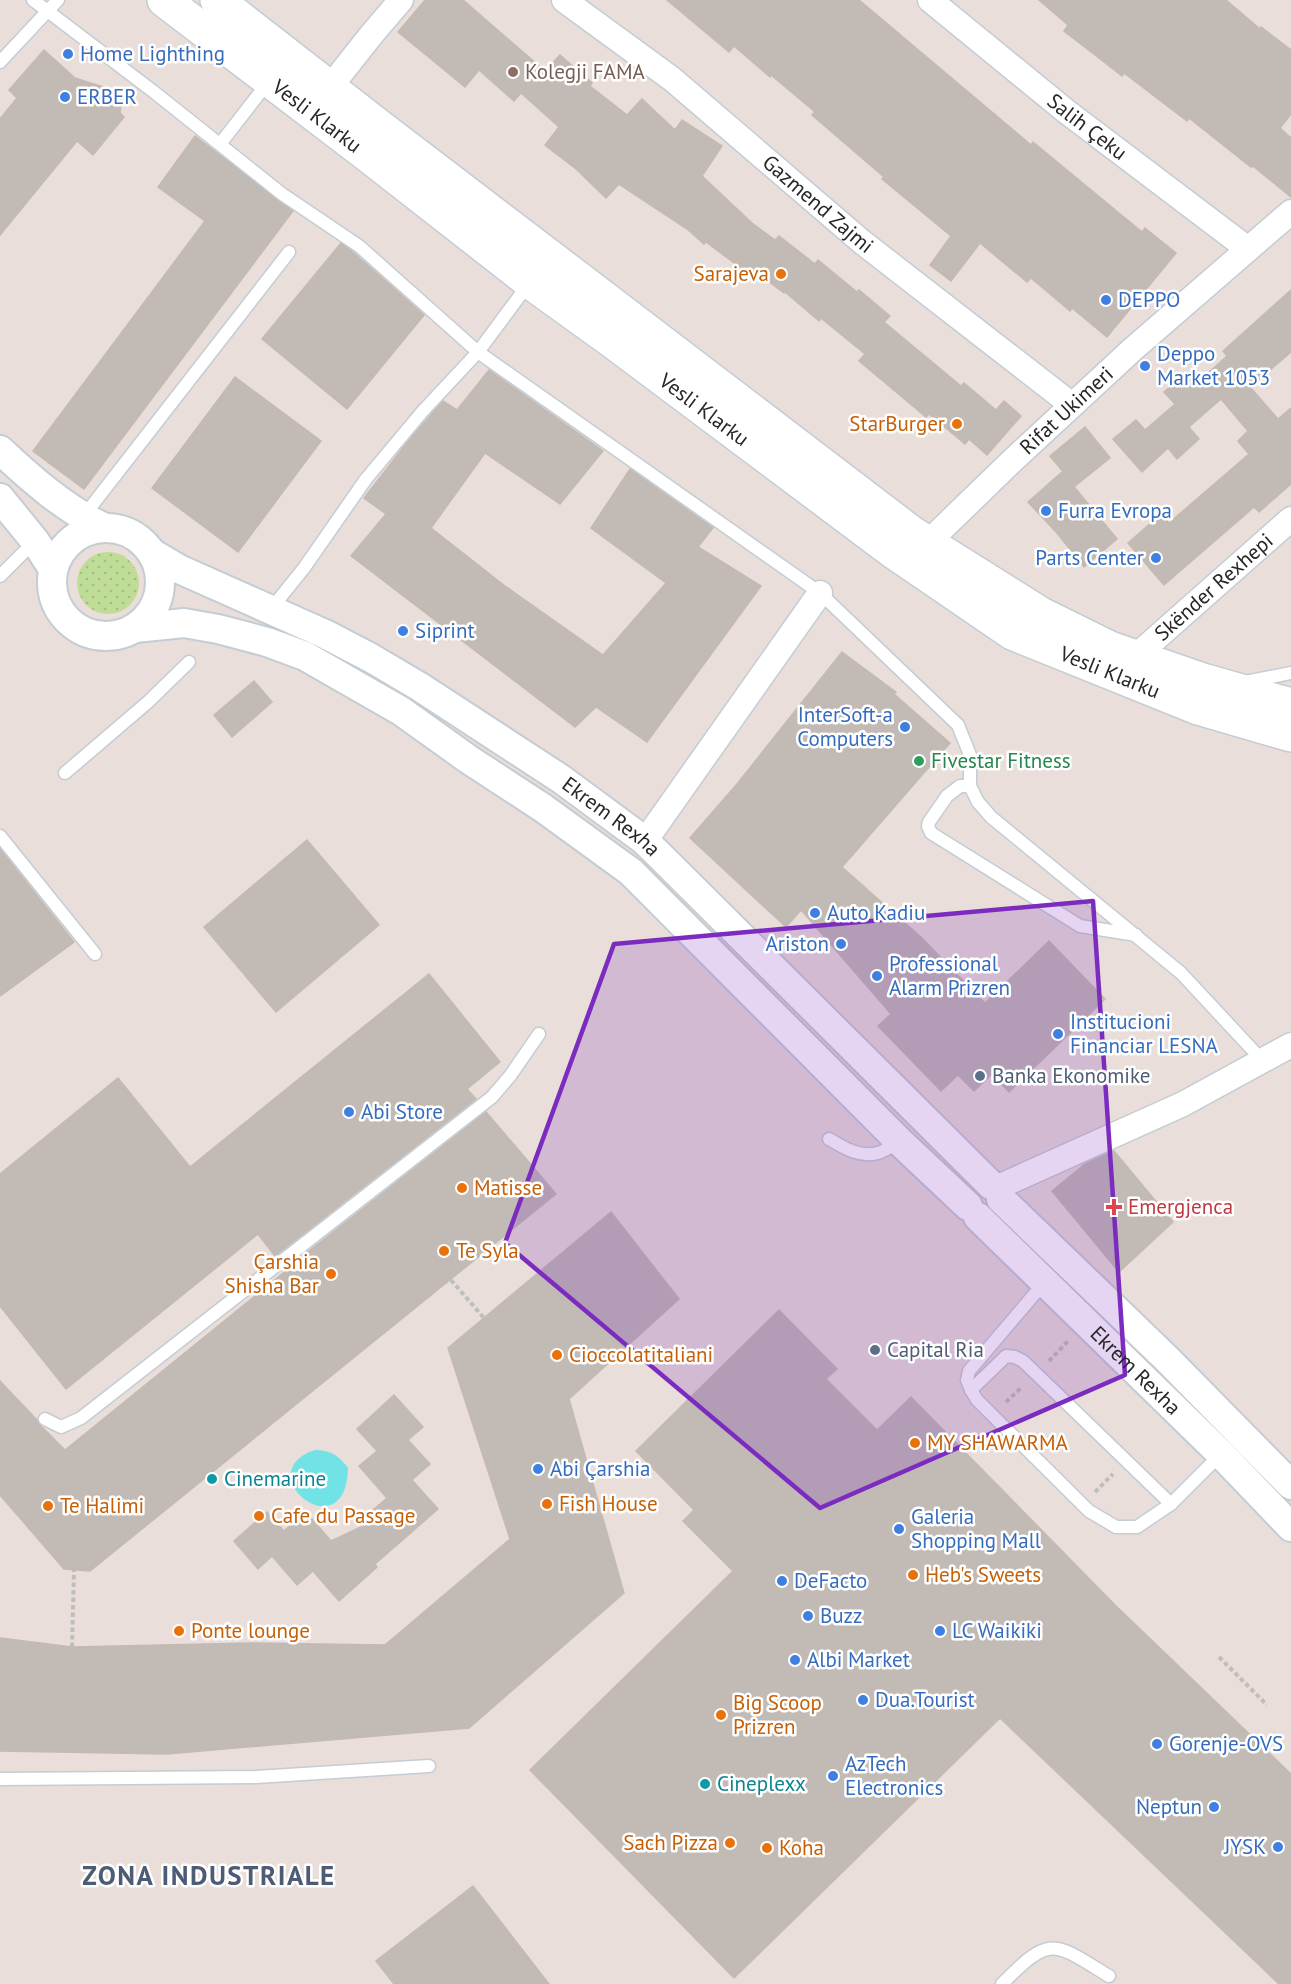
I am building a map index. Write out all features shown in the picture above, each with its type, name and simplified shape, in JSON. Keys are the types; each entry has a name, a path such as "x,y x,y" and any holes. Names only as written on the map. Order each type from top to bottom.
{"main road":[{"name":"Vesli Klarku","path":"164,0 270,81 320,100 692,367 912,533 918,552 1110,648 1291,705"},
{"name":"Vesli Klarku","path":"217,0 320,100 530,282 918,552 1012,633 1198,708 1291,735"}],"street":[{"path":"320,100 401,0"},
{"name":"Gazmend Zajmi","path":"564,0 672,79 861,242 1072,405"},
{"name":"Salih Çeku","path":"930,0 1067,112 1248,249"},
{"name":"Rifat Ukimeri","path":"918,552 1072,405 1291,212"},
{"name":"Ekrem Rexha","path":"0,450 93,522 132,534 144,542 152,553 179,569 352,648 420,687 561,779 645,842 1167,1359 1291,1485"},
{"path":"0,498 35,541 53,569"},
{"name":"Skënder Rexhepi","path":"1136,656 1291,519"},
{"path":"53,569 60,553 71,540 86,531 93,522"},
{"path":"135,628 147,617 159,594 159,569 152,553"},
{"name":"Ekrem Rexha","path":"53,569 51,588 56,605 66,620 81,631 108,636 135,628 183,623 218,629 267,642 305,656 401,711 468,759 543,808 631,872 899,1141 1221,1454 1291,1527"},
{"path":"645,842 820,593"},
{"path":"973,1212 967,1199 971,1190 981,1184 996,1191 1183,1104 1291,1044"}],"lane":[{"path":"33,0 282,194 359,246 478,352 820,593 958,725 970,755 970,786 978,802 991,817 1181,973 1261,1059"},
{"path":"0,62 57,0"},
{"path":"220,144 270,81"},
{"path":"93,522 289,252"},
{"path":"270,610 304,568 366,479 422,412 478,352 530,282"},
{"path":"0,576 35,541"},
{"path":"64,773 148,702 189,662"},
{"path":"1225,686 1291,673"},
{"path":"970,786 960,786 947,796 929,822 931,833 1080,926 1136,935"},
{"path":"0,836 95,954"},
{"path":"45,1419 61,1427 81,1418 492,1097 510,1076 539,1034"},
{"path":"829,1139 849,1152 866,1154 878,1153 899,1141"},
{"path":"1044,1283 969,1371 967,1380 977,1400 1082,1505 1116,1527 1137,1527 1171,1504 1221,1454"},
{"path":"971,1390 1006,1356 1023,1361 1171,1504"},
{"path":"0,1779 256,1777 429,1766"},
{"path":"1002,1984 1033,1955 1051,1948 1069,1952 1109,1976"}],"path":[{"path":"451,1280 484,1318"},
{"path":"1082,1505 1127,1461"},
{"path":"72,1647 74,1570"},
{"path":"1219,1657 1268,1705"}],"highlighted area":[{"path":"1093,901 1125,1375 820,1508 505,1243 614,944"}],"green space":[{"path":"108,552 130,561 139,583 130,605 108,614 86,605 77,583 86,561"}],"water":[{"path":"315,1450 334,1454 348,1468 343,1493 332,1504 318,1506 305,1500 295,1488 291,1474 297,1461"}],"building":[{"path":"425,0 463,0 545,71 560,55 592,83 590,86 627,115 642,99 675,130 682,120 722,146 702,176 752,223 775,240 779,236 815,264 818,260 857,292 859,290 890,316 884,322 961,386 964,383 996,410 1004,401 1021,416 987,455 969,439 965,444 929,414 926,417 859,361 865,354 821,318 819,321 785,292 748,266 745,271 619,184 606,198 576,169 545,145 559,127 521,93 514,101 479,70 465,87 398,32"},
{"path":"667,0 859,0 1031,145 1033,142 1142,232 1145,228 1176,253 1107,337 1072,308 1070,311 1031,278 1027,282 980,243 951,281 930,265 951,236 882,179 884,177 812,115 815,112 771,75 770,77 734,46 729,52"},
{"path":"1039,0 1226,0 1260,29 1261,27 1291,50 1291,114 1280,128 1291,138 1291,197 1189,118 1187,121 1124,73 1122,76 1064,31 1068,25"},
{"path":"44,50 75,78 103,87 121,104 120,113 124,117 93,155 77,141 0,235 0,119 17,98 9,90"},
{"path":"195,136 293,211 84,489 33,451 205,221 158,187"},
{"path":"341,243 424,315 347,409 262,339"},
{"path":"1291,290 1291,352 1250,387 1278,419 1291,408 1291,484 1259,512 1254,507 1164,585 1128,543 1161,514 1169,523 1249,454 1238,441 1248,431 1221,399 1189,427 1199,439 1177,459 1168,448 1142,472 1113,439 1136,420 1145,430 1175,404 1164,392 1187,372 1197,383 1227,356 1223,351"},
{"path":"489,370 603,451 560,504 485,453 431,528 505,586 603,655 666,583 591,528 630,469 713,528 698,547 761,586 647,742 596,707 575,727 351,556 386,514 364,498 443,401 457,410"},
{"path":"235,377 321,441 238,552 152,488"},
{"path":"1085,427 1110,458 1075,486 1050,456"},
{"path":"1062,472 1117,539 1084,567 1028,502"},
{"path":"842,652 896,692 894,694 950,743 842,867 922,938 985,1003 1049,941 1105,999 1009,1092 992,1074 974,1091 958,1075 941,1091 878,1026 891,1014 801,910 786,927 690,838 737,784"},
{"path":"254,681 272,702 232,737 214,715"},
{"path":"307,840 379,925 276,1012 204,927"},
{"path":"0,849 74,942 0,996"},
{"path":"429,974 500,1062 467,1089 476,1099 275,1256 258,1234 66,1389 0,1306 0,1174 118,1078 190,1167"},
{"path":"486,1112 556,1194 90,1571 64,1569 0,1495 0,1381 65,1450 286,1269"},
{"path":"1114,1151 1173,1222 1119,1272 1052,1191 1085,1164"},
{"name":"Abi Çarshia","path":"611,1212 679,1299 569,1399 624,1593 469,1728 167,1754 0,1751 0,1638 72,1647 251,1643 385,1645 510,1539 448,1348"},
{"path":"779,1310 837,1369 826,1379 877,1430 911,1397 1115,1605 1291,1774 1291,1984 1279,1984 1000,1718 734,1978 530,1770 733,1571 683,1521 694,1510 636,1451"},
{"path":"394,1395 423,1427 408,1440 430,1464 412,1480 438,1509 375,1564 377,1567 339,1601 313,1571 297,1585 272,1556 258,1569 234,1541 267,1512 284,1531 306,1512 331,1541 380,1518 373,1510 387,1498 359,1466 377,1451 357,1429"},
{"path":"473,1886 549,1984 394,1984 376,1961"}],"place":[{"name":"Home Lighthing","path":"68,54"},
{"name":"Kolegji FAMA","path":"513,72"},
{"name":"ERBER","path":"65,97"},
{"name":"Sarajeva","path":"781,274"},
{"name":"DEPPO","path":"1106,300"},
{"name":"Deppo Market 1053","path":"1145,366"},
{"name":"StarBurger","path":"957,424"},
{"name":"Furra Evropa","path":"1046,511"},
{"name":"Parts Center","path":"1156,558"},
{"name":"Siprint","path":"403,631"},
{"name":"InterSoft-a Computers","path":"905,727"},
{"name":"Fivestar Fitness","path":"919,761"},
{"name":"Auto Kadiu","path":"815,913"},
{"name":"Ariston","path":"841,944"},
{"name":"Professional Alarm Prizren","path":"877,976"},
{"name":"Institucioni Financiar LESNA","path":"1058,1034"},
{"name":"Banka Ekonomike","path":"980,1076"},
{"name":"Abi Store","path":"349,1112"},
{"name":"Matisse","path":"462,1188"},
{"name":"Emergjenca","path":"1114,1207"},
{"name":"Te Syla","path":"444,1251"},
{"name":"Çarshia Shisha Bar","path":"331,1274"},
{"name":"Capital Ria","path":"875,1350"},
{"name":"Cioccolatitaliani","path":"557,1355"},
{"name":"MY SHAWARMA","path":"915,1443"},
{"name":"Abi Çarshia","path":"538,1469"},
{"name":"Cinemarine","path":"212,1479"},
{"name":"Fish House","path":"547,1504"},
{"name":"Te Halimi","path":"48,1506"},
{"name":"Cafe du Passage","path":"259,1516"},
{"name":"Galeria Shopping Mall","path":"899,1529"},
{"name":"Heb's Sweets","path":"913,1575"},
{"name":"DeFacto","path":"782,1581"},
{"name":"Buzz","path":"808,1616"},
{"name":"Ponte lounge","path":"179,1631"},
{"name":"LC Waikiki","path":"940,1631"},
{"name":"Albi Market","path":"795,1660"},
{"name":"Dua.Tourist","path":"863,1700"},
{"name":"Big Scoop Prizren","path":"721,1715"},
{"name":"Gorenje-OVS","path":"1157,1744"},
{"name":"AzTech Electronics","path":"833,1776"},
{"name":"Cineplexx","path":"705,1784"},
{"name":"Neptun","path":"1214,1807"},
{"name":"Sach Pizza","path":"730,1843"},
{"name":"JYSK","path":"1278,1847"},
{"name":"Koha","path":"767,1848"}],"district":[{"name":"ZONA INDUSTRIALE","path":"209,1876"}]}
